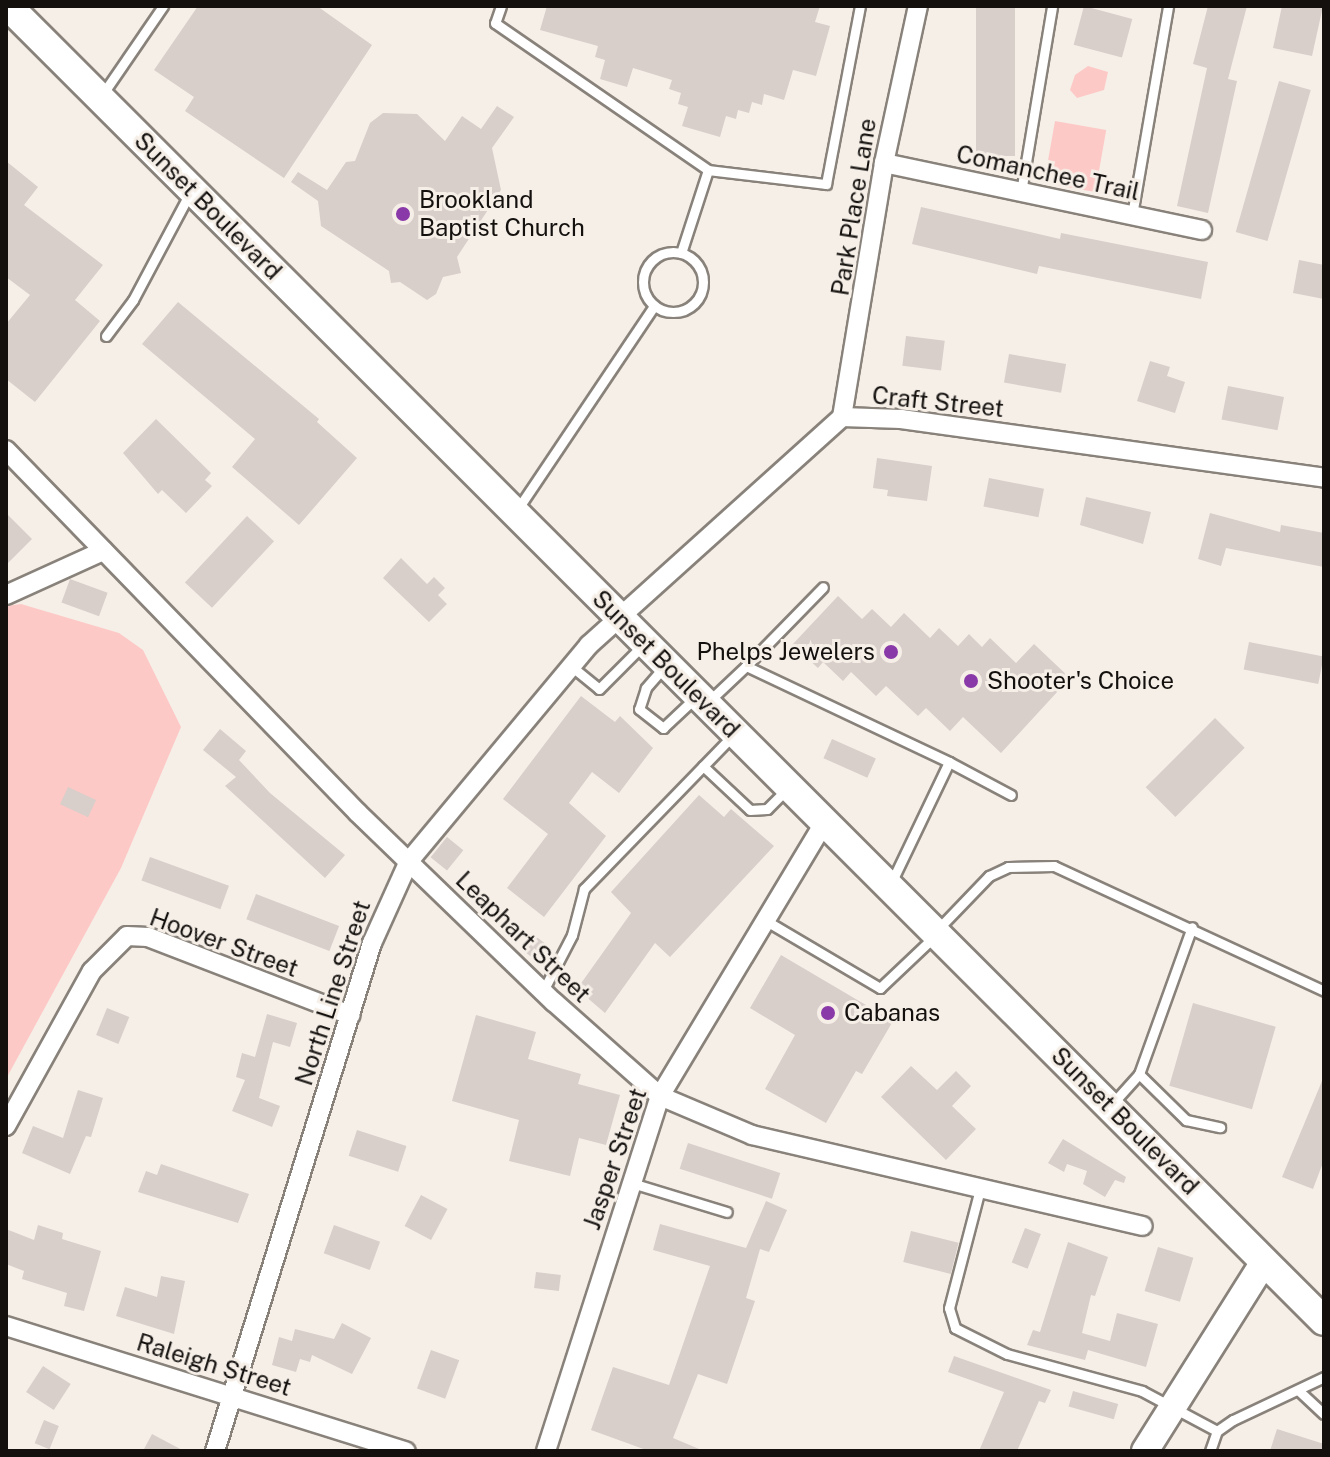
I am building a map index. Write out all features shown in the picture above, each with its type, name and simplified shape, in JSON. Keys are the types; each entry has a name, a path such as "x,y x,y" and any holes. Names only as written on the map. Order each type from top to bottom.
{"main road":[{"name":"Sunset Boulevard","path":"18,10 100,98 1324,1321"}],"street":[{"name":"Park Place Lane","path":"842,417 884,163 918,6"},
{"name":"Comanchee Trail","path":"884,163 1202,230"},
{"name":"Craft Street","path":"621,619 842,417 901,419 1324,478"},
{"name":"Leaphart Street","path":"6,450 409,861 543,991 660,1096 752,1135 1143,1226"},
{"path":"6,595 103,551"},
{"name":"North Line Street","path":"215,1451 372,943 409,861 571,666 621,619"},
{"name":"Jasper Street","path":"546,1451 660,1096 763,919 825,821"},
{"name":"Hoover Street","path":"6,1126 92,971 127,936 148,937 350,1015"},
{"path":"1145,1451 1264,1262"},
{"name":"Raleigh Street","path":"6,1326 406,1451"}],"lane":[{"path":"100,98 163,6"},
{"path":"501,6 495,23 708,170 826,184 860,6"},
{"path":"1021,192 1052,6"},
{"path":"1132,215 1168,6"},
{"path":"681,253 708,170"},
{"path":"106,336 133,300 192,190"},
{"path":"681,253 698,266 701,293 681,311 654,306 643,288 646,268 661,254 681,253"},
{"path":"515,513 654,306"},
{"path":"666,664 646,688 639,709 663,728 746,666 823,587"},
{"path":"571,666 599,689 645,643"},
{"path":"746,666 949,762 1011,795"},
{"path":"543,991 572,935 584,889 735,732"},
{"path":"890,886 949,762"},
{"path":"703,766 750,810 767,809 790,786"},
{"path":"763,919 880,988 989,876 1029,864 1080,875 1324,991"},
{"path":"1110,1106 1139,1074 1192,927"},
{"path":"1139,1074 1186,1120 1220,1127"},
{"path":"632,1183 727,1212"},
{"path":"980,1189 949,1308 955,1328 1007,1354 1111,1381 1174,1405 1217,1431"},
{"path":"1210,1451 1217,1431 1324,1377"},
{"path":"1298,1390 1324,1414"}],"shaded area":[{"path":"1088,66 1108,72 1104,90 1077,98 1070,90 1075,75"},
{"path":"1055,121 1106,130 1095,192 1044,183"},
{"path":"21,604 119,633 143,650 181,727 121,868 6,1079 6,606"}],"building":[{"path":"198,6 317,6 372,45 284,178 185,111 194,97 154,70"},
{"path":"547,6 820,6 815,22 830,26 816,76 793,70 784,100 764,94 762,105 752,102 749,113 738,110 736,119 726,116 720,137 682,126 688,107 678,104 681,93 669,89 672,80 633,68 627,87 600,79 605,60 595,57 598,46 540,30"},
{"path":"976,6 1015,6 1015,156 976,156"},
{"path":"1084,6 1132,19 1122,58 1074,45"},
{"path":"1208,6 1247,6 1228,79 1237,81 1208,213 1177,206 1207,68 1193,64"},
{"path":"1282,6 1323,6 1312,56 1273,48"},
{"path":"1279,81 1311,90 1267,241 1236,232"},
{"name":"Brookland Baptist Church","path":"497,106 514,117 492,148 501,190 457,257 461,273 443,277 436,294 427,300 400,282 391,283 389,271 321,226 318,201 291,182 298,172 327,190 346,162 355,161 370,123 383,113 417,114 445,141 462,116 481,129"},
{"path":"6,161 38,187 24,205 103,265 75,300 100,321 35,402 6,379 6,324 30,295 6,277"},
{"path":"921,207 1060,239 1061,233 1208,262 1201,299 1039,266 1037,274 912,244"},
{"path":"1299,260 1324,265 1324,299 1293,293"},
{"path":"178,302 319,419 317,422 357,458 299,525 232,467 255,439 142,344"},
{"path":"906,336 945,341 941,371 902,366"},
{"path":"1009,354 1066,364 1061,393 1004,383"},
{"path":"1150,361 1170,367 1167,376 1185,382 1175,413 1137,401"},
{"path":"1228,386 1284,397 1277,430 1222,419"},
{"path":"156,419 211,473 205,480 212,486 186,513 162,490 158,494 123,453"},
{"path":"877,458 932,466 927,501 887,496 888,490 873,488"},
{"path":"989,478 1044,489 1038,517 983,506"},
{"path":"1086,497 1151,512 1143,544 1080,525"},
{"path":"6,513 32,539 6,565"},
{"path":"1210,513 1280,532 1281,525 1324,533 1324,567 1226,548 1221,566 1198,559"},
{"path":"247,516 274,541 212,608 185,583"},
{"path":"401,558 427,584 434,577 445,588 438,595 447,604 429,622 383,578"},
{"path":"70,579 108,593 99,616 61,602"},
{"path":"838,596 862,619 872,609 891,627 904,613 930,638 939,628 958,646 969,634 982,647 990,638 1016,663 1034,644 1070,678 1001,753 963,717 950,731 926,708 918,716 886,686 876,696 851,672 843,681 823,662 818,668 792,645"},
{"path":"1249,642 1324,657 1318,684 1244,669"},
{"path":"581,696 615,722 620,716 653,748 619,793 592,772 569,803 606,836 544,917 507,888 548,834 503,799"},
{"path":"1215,718 1245,748 1175,817 1146,787"},
{"path":"220,729 246,751 239,760 270,793 345,855 325,878 225,786 236,777 203,750"},
{"path":"832,739 876,759 867,778 823,758"},
{"path":"68,787 96,800 88,817 60,804"},
{"path":"699,795 724,817 731,809 774,846 670,957 655,943 605,1013 577,989 631,913 611,892"},
{"path":"447,837 463,850 447,870 431,857"},
{"path":"150,857 229,886 220,909 141,880"},
{"path":"256,894 339,926 329,951 246,919"},
{"path":"534,935 551,948 539,963 523,950"},
{"path":"781,955 893,1021 862,1074 856,1071 826,1123 765,1089 795,1035 750,1008"},
{"path":"1193,1003 1276,1027 1252,1109 1169,1086"},
{"path":"107,1008 129,1017 118,1044 96,1035"},
{"path":"267,1014 297,1023 290,1047 273,1042 259,1098 280,1106 272,1127 232,1111 245,1080 236,1077 242,1053 255,1057"},
{"path":"476,1015 536,1032 528,1059 581,1074 578,1084 620,1095 606,1145 579,1138 570,1176 509,1161 519,1120 452,1101"},
{"path":"911,1066 937,1090 956,1071 971,1086 952,1106 976,1129 946,1160 881,1097"},
{"path":"1322,1081 1324,1160 1313,1189 1282,1177"},
{"path":"78,1090 103,1098 91,1137 86,1136 70,1174 22,1153 33,1126 63,1138"},
{"path":"357,1130 406,1146 398,1172 349,1156"},
{"path":"1063,1139 1126,1177 1124,1183 1115,1180 1105,1197 1083,1184 1087,1171 1067,1164 1064,1172 1048,1163"},
{"path":"688,1143 780,1173 772,1199 680,1169"},
{"path":"161,1164 249,1194 238,1223 138,1192 146,1171 157,1175"},
{"path":"421,1195 447,1209 431,1240 405,1226"},
{"path":"766,1201 787,1210 769,1252 760,1249 746,1298 755,1301 727,1384 698,1374 673,1438 704,1451 649,1451 591,1430 613,1367 669,1385 710,1266 653,1250 660,1224 746,1248"},
{"path":"38,1225 63,1233 62,1239 101,1251 84,1311 64,1306 67,1293 22,1279 24,1271 6,1264 6,1229 34,1240"},
{"path":"334,1225 380,1242 370,1270 324,1253"},
{"path":"1025,1228 1041,1234 1028,1269 1012,1263"},
{"path":"911,1231 959,1243 951,1274 903,1262"},
{"path":"1068,1242 1108,1257 1095,1296 1091,1295 1082,1333 1110,1341 1117,1313 1158,1324 1146,1367 1088,1350 1085,1360 1027,1345 1033,1330 1040,1332"},
{"path":"1158,1247 1193,1258 1180,1302 1145,1291"},
{"path":"536,1272 561,1275 559,1291 534,1288"},
{"path":"161,1276 185,1281 174,1334 116,1316 125,1287 157,1297"},
{"path":"342,1323 371,1338 352,1374 312,1355 310,1362 300,1359 296,1372 272,1365 279,1337 292,1341 295,1329 334,1339"},
{"path":"431,1350 459,1360 445,1399 417,1389"},
{"path":"954,1356 1051,1390 1045,1403 1039,1401 1017,1451 979,1451 1004,1392 948,1372"},
{"path":"43,1366 71,1384 54,1410 26,1392"},
{"path":"1073,1391 1118,1404 1114,1419 1069,1406"},
{"path":"44,1420 59,1426 49,1449 35,1443"},
{"path":"1277,1429 1324,1444 1324,1451 1270,1451"},
{"path":"152,1434 184,1451 143,1451"}],"place":[{"name":"Brookland Baptist Church","path":"403,214"},
{"name":"Phelps Jewelers","path":"891,652"},
{"name":"Shooter's Choice","path":"971,681"},
{"name":"Cabanas","path":"828,1013"}]}
